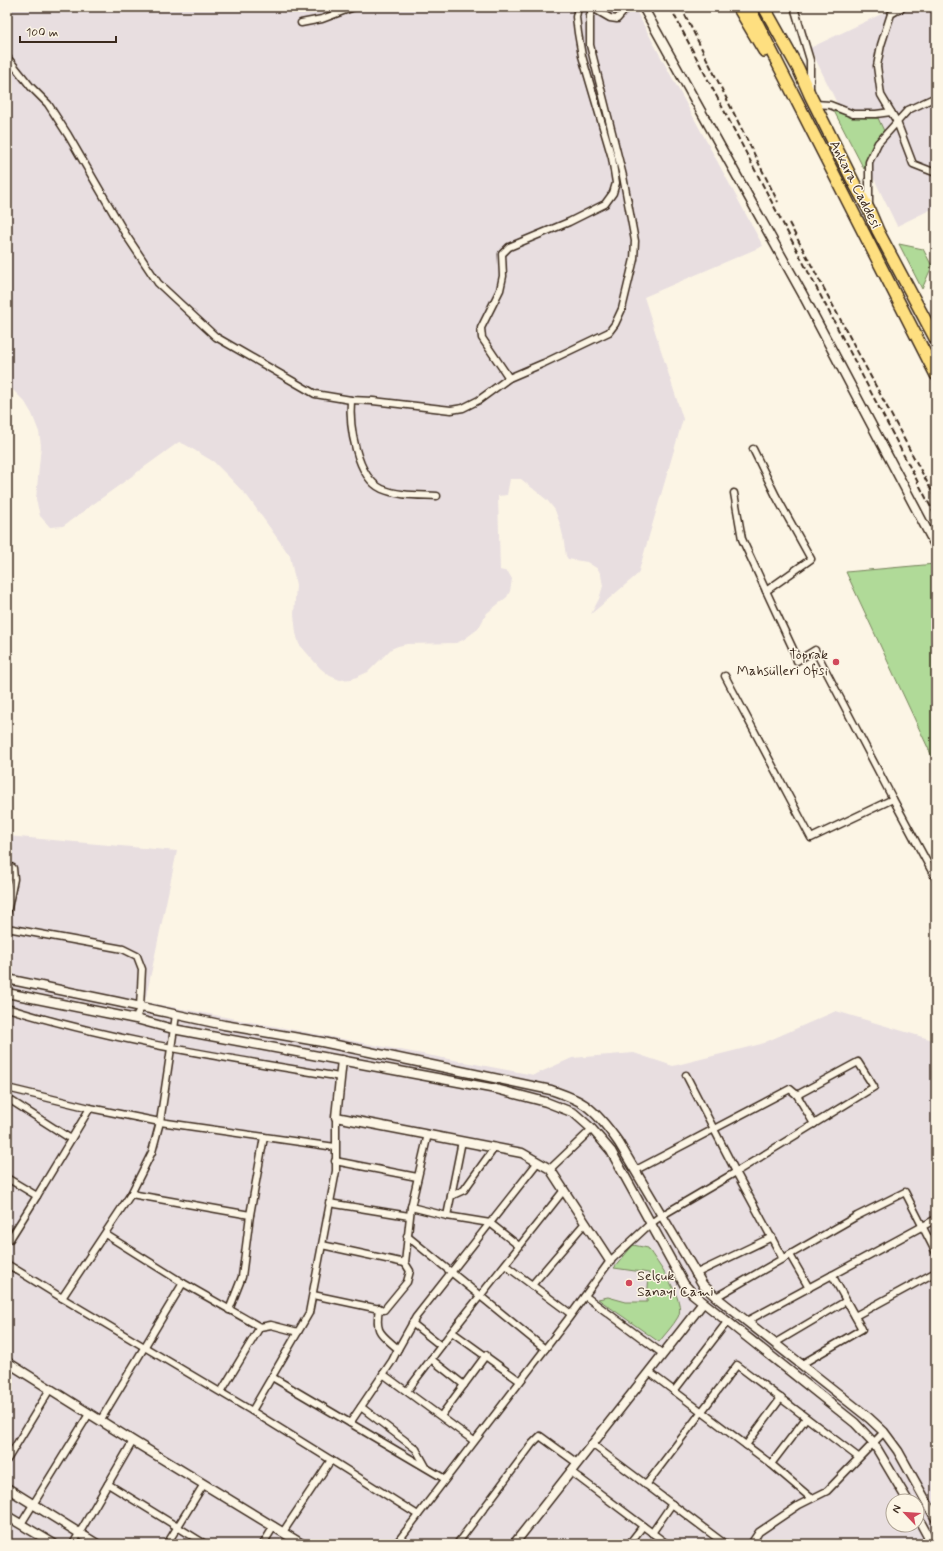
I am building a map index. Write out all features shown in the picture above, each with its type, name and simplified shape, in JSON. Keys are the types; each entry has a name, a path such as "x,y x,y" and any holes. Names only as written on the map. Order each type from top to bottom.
{"highway":[{"path":"738,7 809,125"},
{"name":"Ankara Caddesi","path":"749,7 936,375"},
{"name":"Ankara Caddesi","path":"764,7 798,68 812,100 869,210 878,231 936,340"},
{"path":"771,7 798,68"}],"street":[{"path":"301,23 322,19 354,7"},
{"path":"509,378 482,338 481,328 500,290 503,276 502,254 510,247 569,222 605,204 613,193 616,182 612,158 582,56 576,17 578,7"},
{"path":"7,57 31,87 48,104 68,135 126,236 158,283 216,337 315,394 350,400 373,401 451,410 463,408 479,400 509,378 608,332 615,324 622,309 634,259 635,241 623,176 590,45 590,16 592,7 610,18 617,19 624,11 623,7"},
{"path":"643,7 802,294 936,547"},
{"path":"794,7 810,60 812,100 853,114 876,114 891,112"},
{"path":"903,7 891,14 881,45 877,66 881,95 897,122 913,164 936,173"},
{"path":"869,210 869,162 878,143 908,110 936,97"},
{"path":"350,400 350,416 356,448 362,467 373,483 382,489 400,493 437,496"},
{"path":"752,449 776,496 812,559 766,591"},
{"path":"734,493 742,539 793,649 797,661 815,650 936,879"},
{"path":"725,676 811,838 893,799"},
{"path":"7,865 13,868 14,879 7,913"},
{"path":"7,928 123,949 137,956 142,969 140,1007 136,1019"},
{"path":"7,979 224,1025 330,1044 557,1092 586,1105 608,1128 636,1170 661,1216 703,1285 716,1297 869,1418 884,1432 898,1451 936,1519"},
{"path":"7,993 136,1019 173,1029 496,1089 546,1102 574,1113 592,1128 614,1158 684,1284 692,1294 855,1422 873,1442 903,1493"},
{"path":"7,1008 36,1017 170,1048 340,1077"},
{"path":"62,1298 131,1194 152,1152 160,1122 176,1015"},
{"path":"252,1411 309,1313 336,1170 336,1117 342,1060"},
{"path":"396,1544 545,1349 610,1261 650,1224 661,1216 874,1088 858,1062 797,1095"},
{"path":"686,1075 783,1259"},
{"path":"7,1088 90,1108 160,1122 335,1147"},
{"path":"636,1170 790,1089 797,1095 814,1124"},
{"path":"7,1098 71,1139"},
{"path":"8,1240 37,1196 90,1108"},
{"path":"336,1117 522,1153 550,1169 610,1261"},
{"path":"550,1169 592,1128"},
{"path":"313,1295 384,1310 408,1282 410,1271 405,1264 410,1207 428,1134"},
{"path":"229,1310 242,1277 250,1215 264,1137"},
{"path":"447,1216 462,1141"},
{"path":"451,1196 464,1190 495,1147"},
{"path":"335,1162 417,1177"},
{"path":"350,1423 392,1361 412,1323 538,1162"},
{"path":"7,1178 37,1196"},
{"path":"407,1391 564,1190"},
{"path":"716,1297 857,1216 905,1192 936,1253"},
{"path":"131,1194 250,1215"},
{"path":"329,1203 409,1216"},
{"path":"410,1207 447,1216 490,1223 519,1246"},
{"path":"747,1321 936,1220"},
{"path":"532,1285 585,1223"},
{"path":"105,1234 183,1283 260,1327 271,1325 298,1332"},
{"path":"407,1236 545,1349"},
{"path":"695,1274 772,1237"},
{"path":"322,1245 405,1264"},
{"path":"790,1255 809,1288"},
{"path":"7,1264 221,1392 418,1515"},
{"path":"505,1265 571,1314"},
{"path":"855,1316 936,1272"},
{"path":"802,1364 862,1329 832,1275"},
{"path":"100,1421 183,1283"},
{"path":"585,1296 663,1354"},
{"path":"775,1343 846,1301"},
{"path":"514,1544 703,1303"},
{"path":"379,1308 377,1326 381,1334 398,1349"},
{"path":"674,1391 727,1322"},
{"path":"412,1323 441,1346"},
{"path":"221,1392 260,1327"},
{"path":"452,1332 486,1355 520,1381"},
{"path":"441,1416 486,1355"},
{"path":"431,1360 464,1384"},
{"path":"8,1365 50,1389 302,1544"},
{"path":"646,1484 737,1365 858,1457"},
{"path":"649,1372 771,1464 811,1498"},
{"path":"383,1374 474,1441"},
{"path":"272,1377 445,1479"},
{"path":"7,1460 50,1389"},
{"path":"746,1445 781,1398"},
{"path":"361,1407 416,1449 427,1469"},
{"path":"21,1524 89,1414"},
{"path":"771,1464 806,1418"},
{"path":"751,1544 759,1532 799,1505 827,1491 858,1457 884,1432"},
{"path":"458,1544 532,1444 540,1436 577,1463"},
{"path":"73,1544 133,1441"},
{"path":"592,1444 725,1544"},
{"path":"283,1532 331,1460"},
{"path":"570,1471 667,1544"},
{"path":"108,1484 205,1544"},
{"path":"167,1544 204,1484"},
{"path":"7,1488 97,1544"},
{"path":"652,1533 672,1504"},
{"path":"7,1516 54,1544"},
{"path":"263,1544 274,1526"},
{"path":"629,1544 643,1526"},
{"path":"925,1531 932,1544"}],"shaded area":[{"path":"7,7 634,7 763,246 644,297 683,419 638,574 591,614 599,599 603,586 598,569 587,562 568,559 566,556 560,524 555,510 547,500 521,479 510,479 507,495 498,496 500,570 508,572 512,579 510,591 507,597 487,613 478,629 463,640 456,643 407,644 398,646 391,649 368,672 352,679 340,680 330,676 320,668 299,644 294,615 296,585 290,556 248,497 214,462 186,445 179,442 63,526 50,527 40,516 36,499 41,445 39,432 32,414 25,402 7,384"},
{"path":"896,7 936,7 936,207 897,226 810,48"},
{"path":"7,836 177,851 145,1002 534,1075 572,1058 634,1053 673,1066 761,1044 836,1011 936,1041 936,1544 7,1544"}],"green space":[{"path":"834,111 860,117 878,118 884,131 876,141 864,169"},
{"path":"899,244 923,249 932,266 922,289"},
{"path":"935,564 936,566 936,765 846,572"},
{"path":"633,1245 648,1248 670,1282 678,1301 680,1310 678,1317 659,1342 598,1299 608,1297 626,1302 647,1302 649,1273 614,1268"}],"railway":[{"path":"670,7 936,517"},
{"path":"681,7 778,202"},
{"path":"789,223 936,499"}],"place":[{"name":"Toprak Mahsülleri Ofisi","path":"836,662"},
{"name":"Selçuk Sanayi Cami","path":"629,1283"}]}
